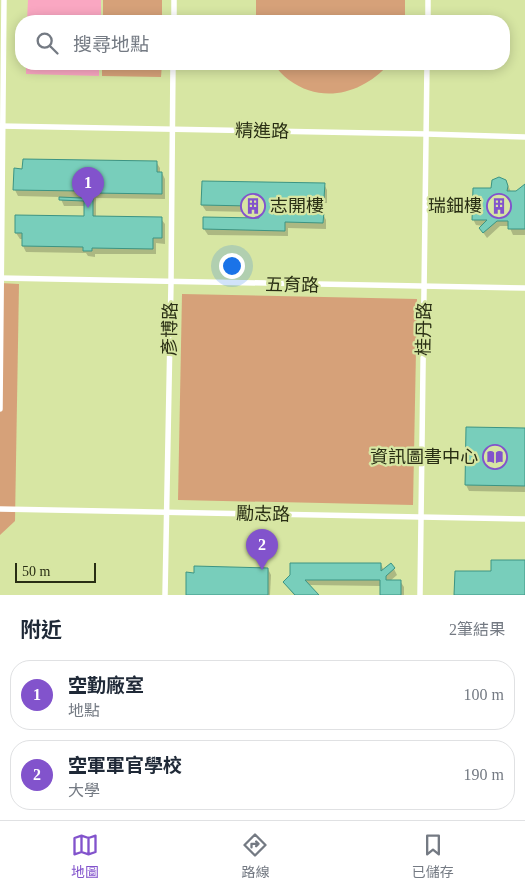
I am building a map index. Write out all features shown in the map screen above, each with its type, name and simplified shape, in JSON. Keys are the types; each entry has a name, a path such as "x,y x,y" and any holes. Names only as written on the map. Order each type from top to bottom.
{"lane":[{"path":"0,409 1,50 4,0"},
{"path":"174,0 174,15"},
{"path":"428,0 428,15"},
{"name":"彥博路","path":"165,595 173,70"},
{"name":"桂丹路","path":"420,595 427,70"},
{"name":"精進路","path":"1,126 525,137"},
{"name":"五育路","path":"1,278 171,283 525,288"},
{"name":"勵志路","path":"0,509 525,519"}],"shaded area":[{"path":"28,0 101,0 101,15 27,15"},
{"path":"103,0 162,0 162,15 103,15"},
{"path":"256,0 405,0 405,15 256,15"},
{"path":"26,70 99,70 99,76 26,74"},
{"path":"102,70 162,70 161,77 102,76"},
{"path":"279,70 383,70 355,88 329,94 302,88"},
{"path":"0,283 19,284 15,521 0,535"},
{"path":"182,294 417,299 413,505 178,500"}],"building":[{"path":"23,159 157,161 157,172 162,172 162,194 93,193 93,216 162,217 162,238 153,238 153,249 92,248 92,251 83,251 83,247 22,246 22,233 15,233 15,215 84,216 84,201 59,200 59,197 82,198 82,191 13,190 14,168 22,169"},
{"name":"瑞鈿樓","path":"499,177 506,180 507,191 516,191 525,184 525,229 508,229 508,221 497,221 483,233 479,228 487,220 472,220 473,188 491,188 492,180"},
{"name":"志開樓","path":"202,181 325,183 324,198 292,197 292,204 280,204 280,212 324,212 323,223 285,222 285,231 203,229 203,217 259,218 259,215 249,215 250,206 201,205"},
{"name":"資訊圖書中心","path":"466,427 525,428 525,486 465,485"},
{"path":"491,560 525,560 525,595 454,595 455,571 491,571"},
{"path":"290,563 381,563 381,571 391,563 395,568 386,576 386,580 401,580 401,595 380,595 380,580 305,580 319,595 295,595 283,582 290,575"},
{"path":"194,566 268,568 268,595 186,595 186,572 194,573"}],"place":[{"name":"志開樓","path":"253,206"},
{"name":"瑞鈿樓","path":"499,206"},
{"name":"空勤廠室","path":"88,208"},
{"name":"資訊圖書中心","path":"495,457"},
{"name":"空軍軍官學校","path":"262,570"}]}
